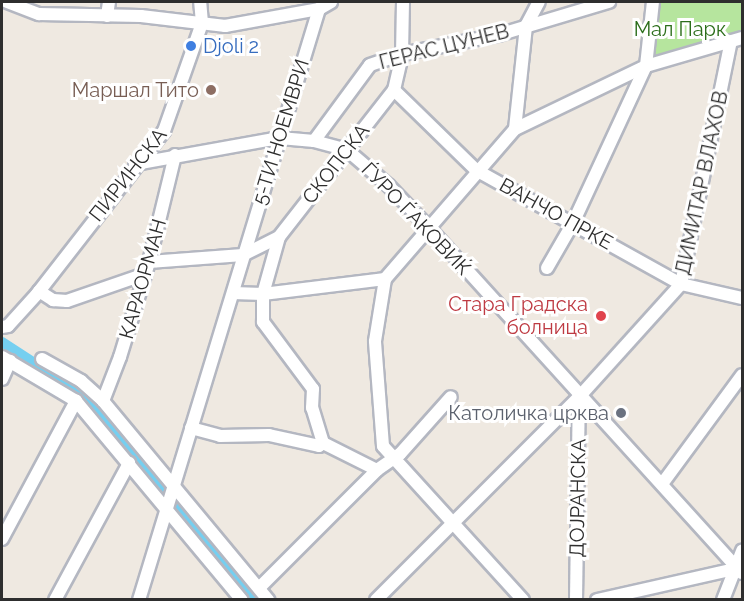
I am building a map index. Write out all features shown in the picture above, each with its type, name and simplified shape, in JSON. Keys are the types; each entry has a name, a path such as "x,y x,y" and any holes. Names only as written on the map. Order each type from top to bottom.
{"street":[{"path":"9,2 39,14 107,16 225,26 319,9 331,2"},
{"path":"107,16 109,2"},
{"name":"ПИРИНСКА","path":"5,326 39,291 135,164 164,131 202,23 200,2"},
{"name":"СКОПСКА","path":"323,443 312,408 313,389 263,322 263,294 279,237 394,90 402,54 403,2"},
{"path":"515,129 526,26 539,2"},
{"name":"ГЕРАС ЦУНЕВ","path":"314,141 370,65 402,54 526,26 609,2"},
{"path":"547,268 573,223 646,66 653,2"},
{"name":"5-ТИ НОЕМВРИ","path":"243,255 319,9"},
{"path":"523,600 391,458 383,446 376,393 375,330 385,279 476,170 515,129 646,66 737,40"},
{"name":"ДИМИТАР ВЛАХОВ","path":"376,600 579,397 681,284 737,40"},
{"name":"ВАНЧО ПРКЕ","path":"394,90 476,170 681,284 742,298"},
{"name":"ЃУРО ЃАКОВИЌ","path":"135,164 280,138 314,141 347,150 389,186 428,227 579,397 662,484 739,571"},
{"name":"КАРАОРМАН","path":"103,400 147,268 175,155"},
{"path":"39,291 53,300 67,301 147,268 243,255 262,249 279,237"},
{"path":"139,600 165,507 243,255"},
{"path":"233,293 263,294 385,279"},
{"path":"2,379 6,359 76,401 242,600"},
{"path":"42,359 81,381 103,400 268,600"},
{"path":"662,484 742,375"},
{"path":"259,588 377,470 408,446 451,397"},
{"name":"ДОЈРАНСКА","path":"576,600 579,397"},
{"path":"2,539 76,401"},
{"path":"191,428 220,436 268,435 319,446 323,443 377,470"},
{"path":"55,600 129,463"},
{"path":"723,600 739,571 742,551"},
{"path":"597,600 739,571"}],"green space":[{"name":"Мал Парк","path":"657,2 742,2 742,38 646,66"}],"waterway":[{"path":"2,342 82,394 254,600"}],"place":[{"name":"Djoli 2","path":"191,46"},
{"name":"Маршал Тито","path":"211,90"},
{"name":"Стара Градска болница","path":"601,316"},
{"name":"Католичка црква","path":"621,413"}]}
